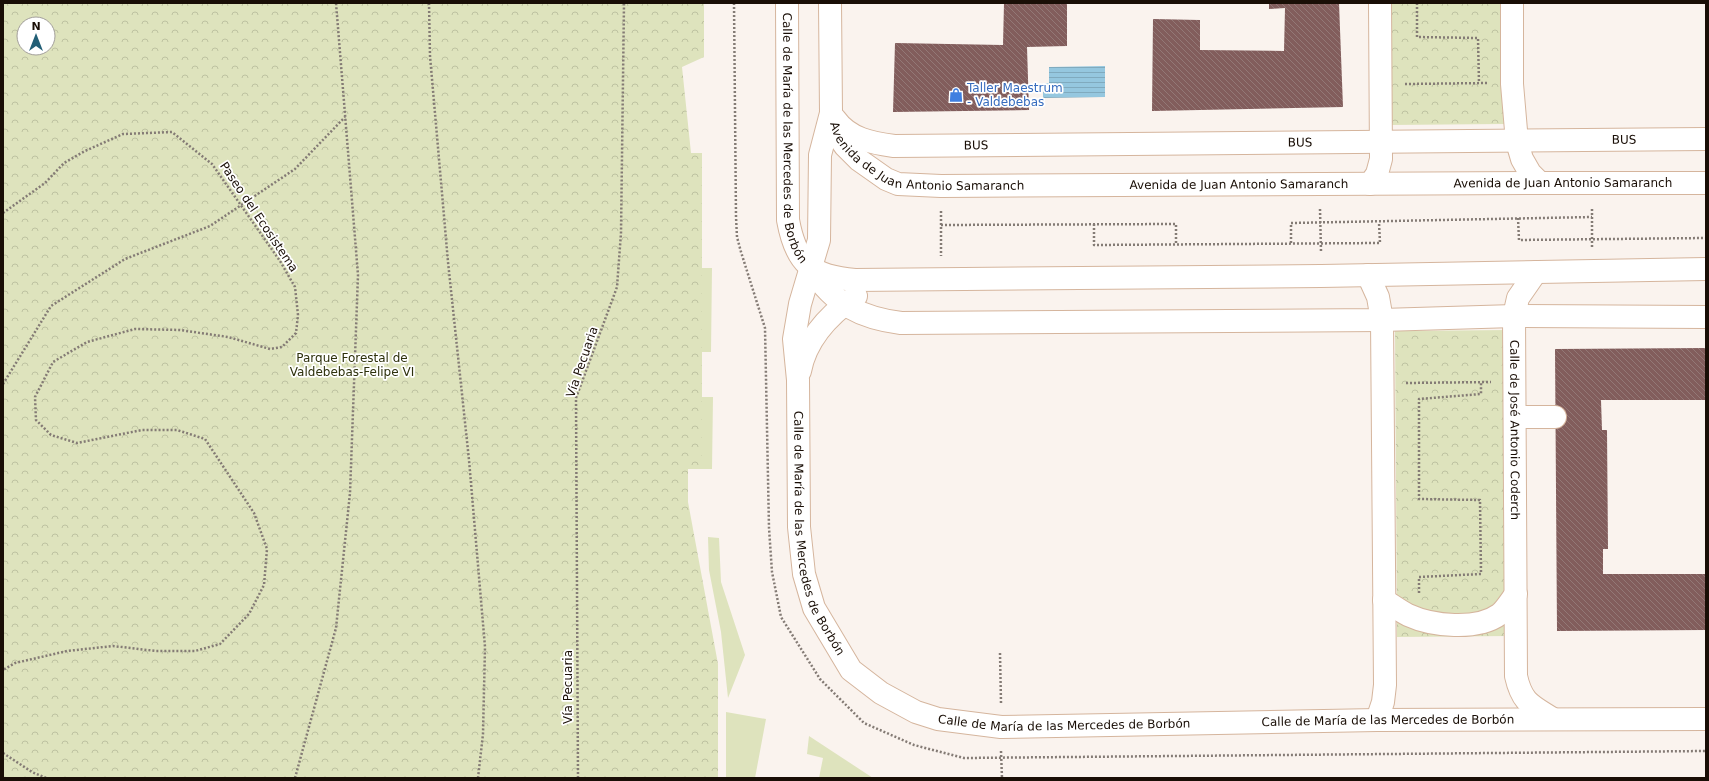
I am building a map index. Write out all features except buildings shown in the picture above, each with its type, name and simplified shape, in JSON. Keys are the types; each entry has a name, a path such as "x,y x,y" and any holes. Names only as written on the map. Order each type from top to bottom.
{"street":[{"name":"Calle de María de las Mercedes de Borbón","path":"787,3 788,220 796,250 799,256 811,269"},
{"name":"Avenida de Juan Antonio Samaranch","path":"830,3 831,113 838,136 845,146 872,170 898,184 941,186 1540,183 1706,184"},
{"path":"1370,184 1377,174 1381,159 1380,3"},
{"path":"1512,3 1512,84 1517,142 1522,160 1540,183"},
{"name":"Calle de María de las Mercedes de Borbón","path":"831,113 820,155 819,240 800,304 794,340 798,380 800,527 804,574 814,608 851,670 881,693 916,712 938,719 1001,726 1378,720 1706,719"},
{"name":"BUS","path":"831,113 845,131 869,142 894,146 1517,142 1706,139"},
{"path":"811,269 834,278 855,280 1706,270"},
{"path":"811,269 831,294 844,305 870,317 901,323 1382,320 1514,316 1706,317"},
{"name":"Calle de José Antonio Coderch","path":"1536,272 1518,298 1514,316 1516,676 1520,692 1530,705 1553,719"},
{"path":"1368,274 1378,297 1382,320 1385,685 1384,702 1378,720"},
{"path":"798,380 802,360 812,338 844,305 865,290 890,280"},
{"path":"1515,417 1555,417"},
{"path":"1384,600 1407,615 1434,623 1455,626 1483,622 1500,614 1516,594"}],"path":[{"path":"295,778 336,628 350,493 358,275 336,3"},
{"path":"430,3 430,56 448,262 469,460 485,647 483,734 478,778"},
{"name":"Vía Pecuaria","path":"578,778 576,398 617,287 621,233 624,3"},
{"path":"734,3 737,238 765,328 769,528 772,572 782,617 820,679 864,723 914,745 964,758 1706,751"},
{"path":"1417,3 1417,37 1478,38 1479,83"},
{"path":"1403,84 1492,83"},
{"path":"3,384 51,306 125,259 210,226 295,169 345,116"},
{"name":"Paseo del Ecosistema","path":"3,213 45,183 64,162 123,134 172,132 212,164 241,204 280,261 295,287 298,315 296,332 282,347 270,349 228,337 180,330 135,329 87,342 53,362 35,397 36,420 51,435 77,443 116,437 142,430 177,430 205,439 254,513 267,549 264,585 249,614 220,644 195,651 156,651 113,646 67,651 16,663 3,670"},
{"path":"941,186 942,278"},
{"path":"1592,205 1592,251"},
{"path":"1320,208 1321,254"},
{"path":"1291,243 1291,223 1380,223 1592,217"},
{"path":"1518,218 1519,240 1706,238"},
{"path":"1094,224 1094,245 1380,243 1380,223"},
{"path":"941,225 1176,224 1176,244"},
{"path":"1419,619 1419,577 1481,574 1480,500 1419,499 1419,399 1481,394 1481,382"},
{"path":"1405,383 1494,382"},
{"path":"1000,653 1001,704"},
{"path":"1002,750 1002,778"},
{"path":"3,753 32,772 46,778"}],"green space":[{"name":"Parque Forestal de Valdebebas-Felipe VI","path":"3,3 704,3 704,57 682,67 691,153 702,153 702,469 688,469 688,502 718,664 718,778 3,778"},
{"path":"1389,3 1503,3 1504,124 1389,125"},
{"path":"702,268 712,268 711,352 702,352"},
{"path":"1510,330 1511,636 1397,637 1395,331"},
{"path":"702,397 713,397 712,469 702,469"},
{"path":"708,537 719,538 721,582 745,655 728,698 721,632 709,570"},
{"path":"726,712 766,719 755,778 726,778"},
{"path":"809,736 873,778 819,778 823,758 807,754"}],"water":[{"path":"1105,66 1105,97 1043,98 1043,84 1049,83 1049,67"}],"place":[{"name":"Taller Maestrum - Valdebebas","path":"956,95"}]}
